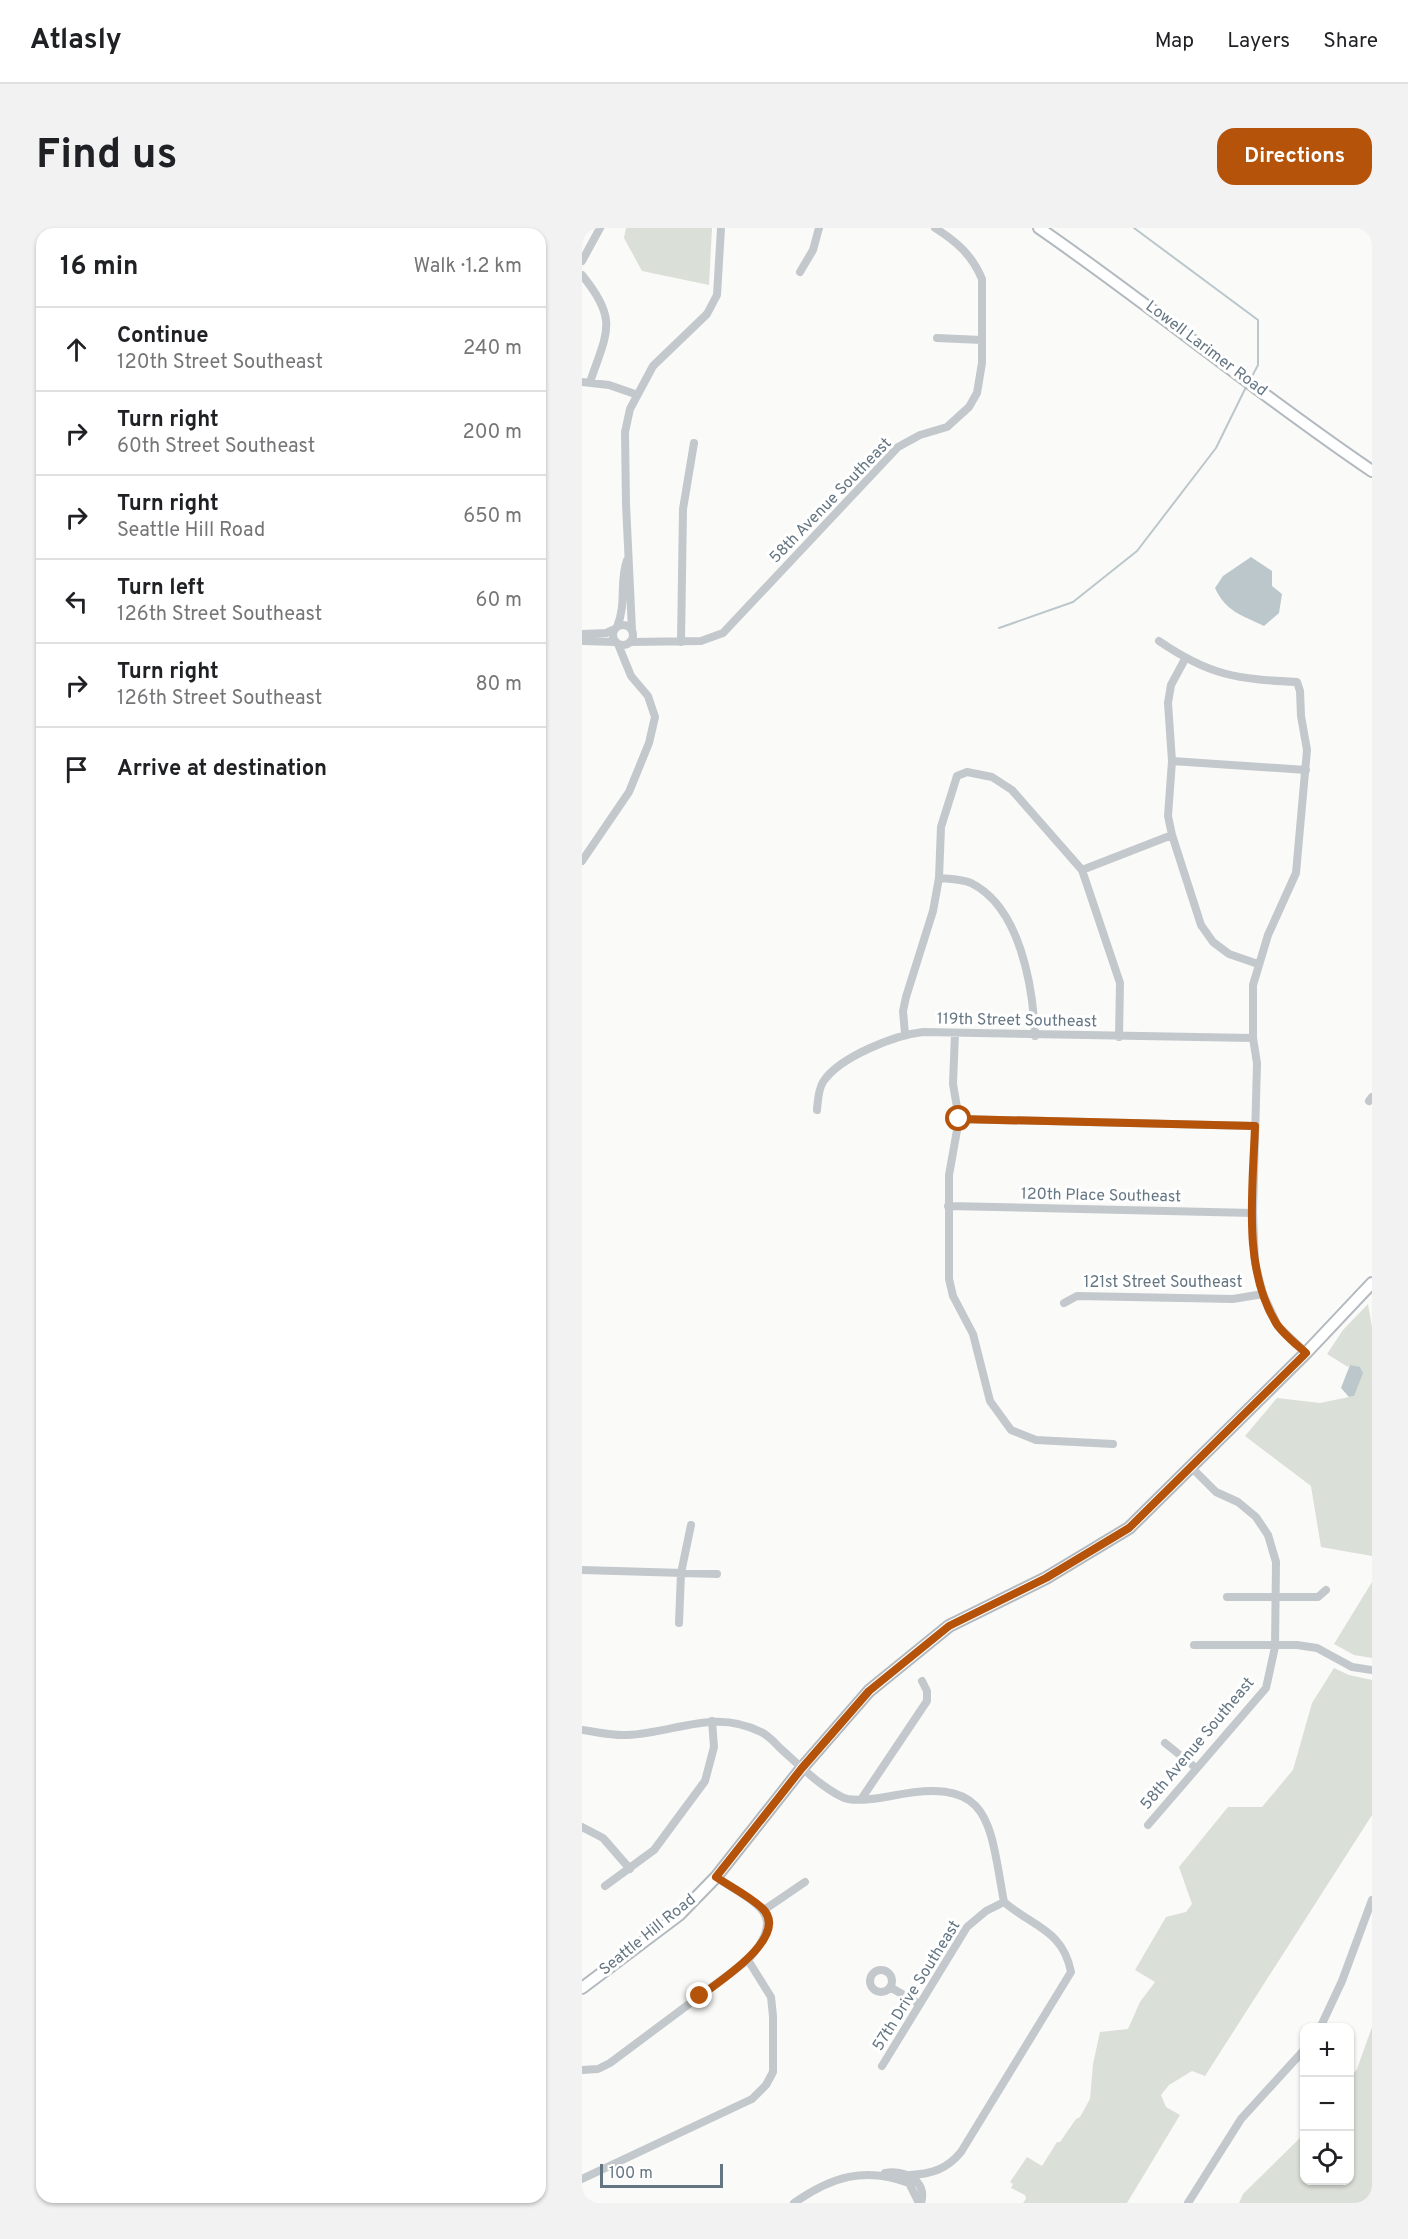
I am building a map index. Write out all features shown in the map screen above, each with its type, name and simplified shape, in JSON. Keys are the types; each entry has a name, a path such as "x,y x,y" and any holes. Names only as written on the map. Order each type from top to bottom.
{"main road":[{"name":"Lowell Larimer Road","path":"1039,228 1177,326 1317,434 1372,471"},
{"name":"Seattle Hill Road","path":"582,1988 680,1915 716,1877 802,1768 869,1691 949,1626 1046,1578 1129,1528 1306,1353 1372,1283"}],"street":[{"path":"582,261 600,228"},
{"path":"626,660 632,631 630,569 627,560 626,432 635,394 653,366 707,314 717,295 721,228"},
{"path":"800,272 813,250 819,228"},
{"name":"58th Avenue Southeast","path":"630,642 643,644 651,641 701,641 723,633 898,447 920,435 947,427 960,418 977,393 983,291 977,267 959,244 935,228"},
{"path":"582,275 606,312 607,336 586,382 609,385 635,394"},
{"path":"937,338 982,337"},
{"path":"681,642 682,509 694,443"},
{"path":"582,861 629,792 648,743 655,717 648,696 631,676 626,660 613,636 624,602 624,569 627,560"},
{"path":"582,634 606,633 626,625 632,631"},
{"name":"58th Avenue Southeast","path":"632,631 651,641"},
{"path":"582,641 630,642"},
{"path":"1159,641 1185,659 1221,675 1242,679 1297,682 1300,691 1300,716 1306,750 1306,770 1296,873 1268,935 1253,985 1253,1038 1257,1063 1253,1213 1255,1263 1263,1294 1278,1326 1306,1353"},
{"path":"1185,659 1171,685 1168,703 1172,761 1168,816 1172,835 1201,925 1213,942 1229,954 1258,964"},
{"path":"1172,761 1306,770"},
{"path":"905,1034 903,1011 906,997 933,911 939,878 941,827 957,776 967,772 992,777 1012,790 1082,870 1120,983 1119,1036"},
{"path":"1082,870 1172,835"},
{"path":"939,878 969,882 996,900 1007,916 1033,998 1035,1036"},
{"path":"955,1033 953,1084 959,1119 949,1175 949,1278 953,1296 972,1334 990,1401 1011,1430 1036,1440 1113,1443"},
{"name":"119th Street Southeast","path":"817,1110 823,1082 836,1068 866,1050 905,1034 1253,1038"},
{"path":"959,1119 1255,1126"},
{"name":"120th Place Southeast","path":"948,1206 1253,1213"},
{"name":"121st Street Southeast","path":"1064,1303 1077,1296 1233,1299 1263,1294"},
{"name":"58th Avenue Southeast","path":"1148,1825 1266,1688 1275,1647 1276,1562 1268,1535 1256,1517 1238,1502 1216,1492 1191,1467"},
{"path":"679,1623 681,1573 691,1525"},
{"path":"582,1570 717,1574"},
{"path":"1227,1597 1318,1597 1326,1590"},
{"path":"1194,1645 1317,1648 1352,1667 1372,1670"},
{"path":"862,1798 927,1701 927,1691 922,1681"},
{"path":"605,1887 654,1850 705,1781 714,1747 712,1721"},
{"path":"582,1731 627,1735 712,1721 735,1721 763,1732 802,1768 843,1798 942,1791 959,1794 976,1804 986,1817 1004,1902 1061,1944 1068,1955 1071,1972 961,2152 952,2163 931,2173 910,2175 891,2172 846,2177 825,2184 795,2203"},
{"path":"1165,1743 1196,1768"},
{"path":"582,1827 603,1838 630,1869"},
{"path":"582,2070 598,2069 610,2063 748,1960 764,1941 768,1922 764,1910 716,1877"},
{"path":"764,1910 805,1882"},
{"path":"1322,2023 1342,1981 1372,1900"},
{"name":"57th Drive Southeast","path":"882,2066 967,1927 986,1911 1004,1902"},
{"path":"582,2179 752,2099 766,2085 772,2072 771,1997 758,1981 748,1960"},
{"path":"890,1987 919,2004"},
{"path":"1188,2203 1241,2119 1300,2054"},
{"path":"880,2174 909,2183 920,2203"},
{"path":"910,2175 922,2191 920,2203"}],"shaded area":[{"path":"626,228 712,228 709,285 642,271 624,238"},
{"path":"1251,557 1272,571 1272,586 1282,594 1279,613 1264,626 1230,608 1215,588 1223,576"},
{"path":"1368,1304 1372,1327 1372,1556 1321,1547 1311,1486 1245,1436 1277,1398 1320,1403 1354,1396 1350,1365 1348,1367 1327,1354 1343,1330"},
{"path":"1350,1365 1360,1367 1363,1373 1354,1396 1349,1397 1341,1388"},
{"path":"1372,1582 1372,1658 1354,1655 1334,1644"},
{"path":"1334,1668 1349,1675 1372,1680 1372,1815 1205,2076 1192,2071 1169,2085 1161,2095 1166,2107 1180,2115 1127,2203 1023,2203 1026,2199 1025,2195 1011,2188 1013,2184 1010,2182 1027,2157 1042,2166 1057,2142 1060,2142 1076,2119 1080,2117 1090,2099 1093,2064 1100,2032 1128,2029 1140,2002 1155,1982 1135,1970 1166,1917 1186,1912 1192,1904 1179,1867 1228,1807 1262,1807 1293,1770 1312,1703"},
{"path":"1372,2027 1372,2203 1239,2203 1243,2194 1300,2138 1300,2185 1354,2185 1354,2073"}],"waterway":[{"path":"1134,228 1258,320 1258,365 1250,380"},
{"path":"999,628 1073,602 1137,551 1216,448 1247,385"}],"route":[{"path":"700,1996 748,1960 764,1941 768,1922 764,1910 716,1877 802,1768 869,1691 949,1626 1046,1578 1129,1528 1306,1353 1278,1326 1263,1294 1255,1263 1253,1213 1255,1126 959,1119"}]}
